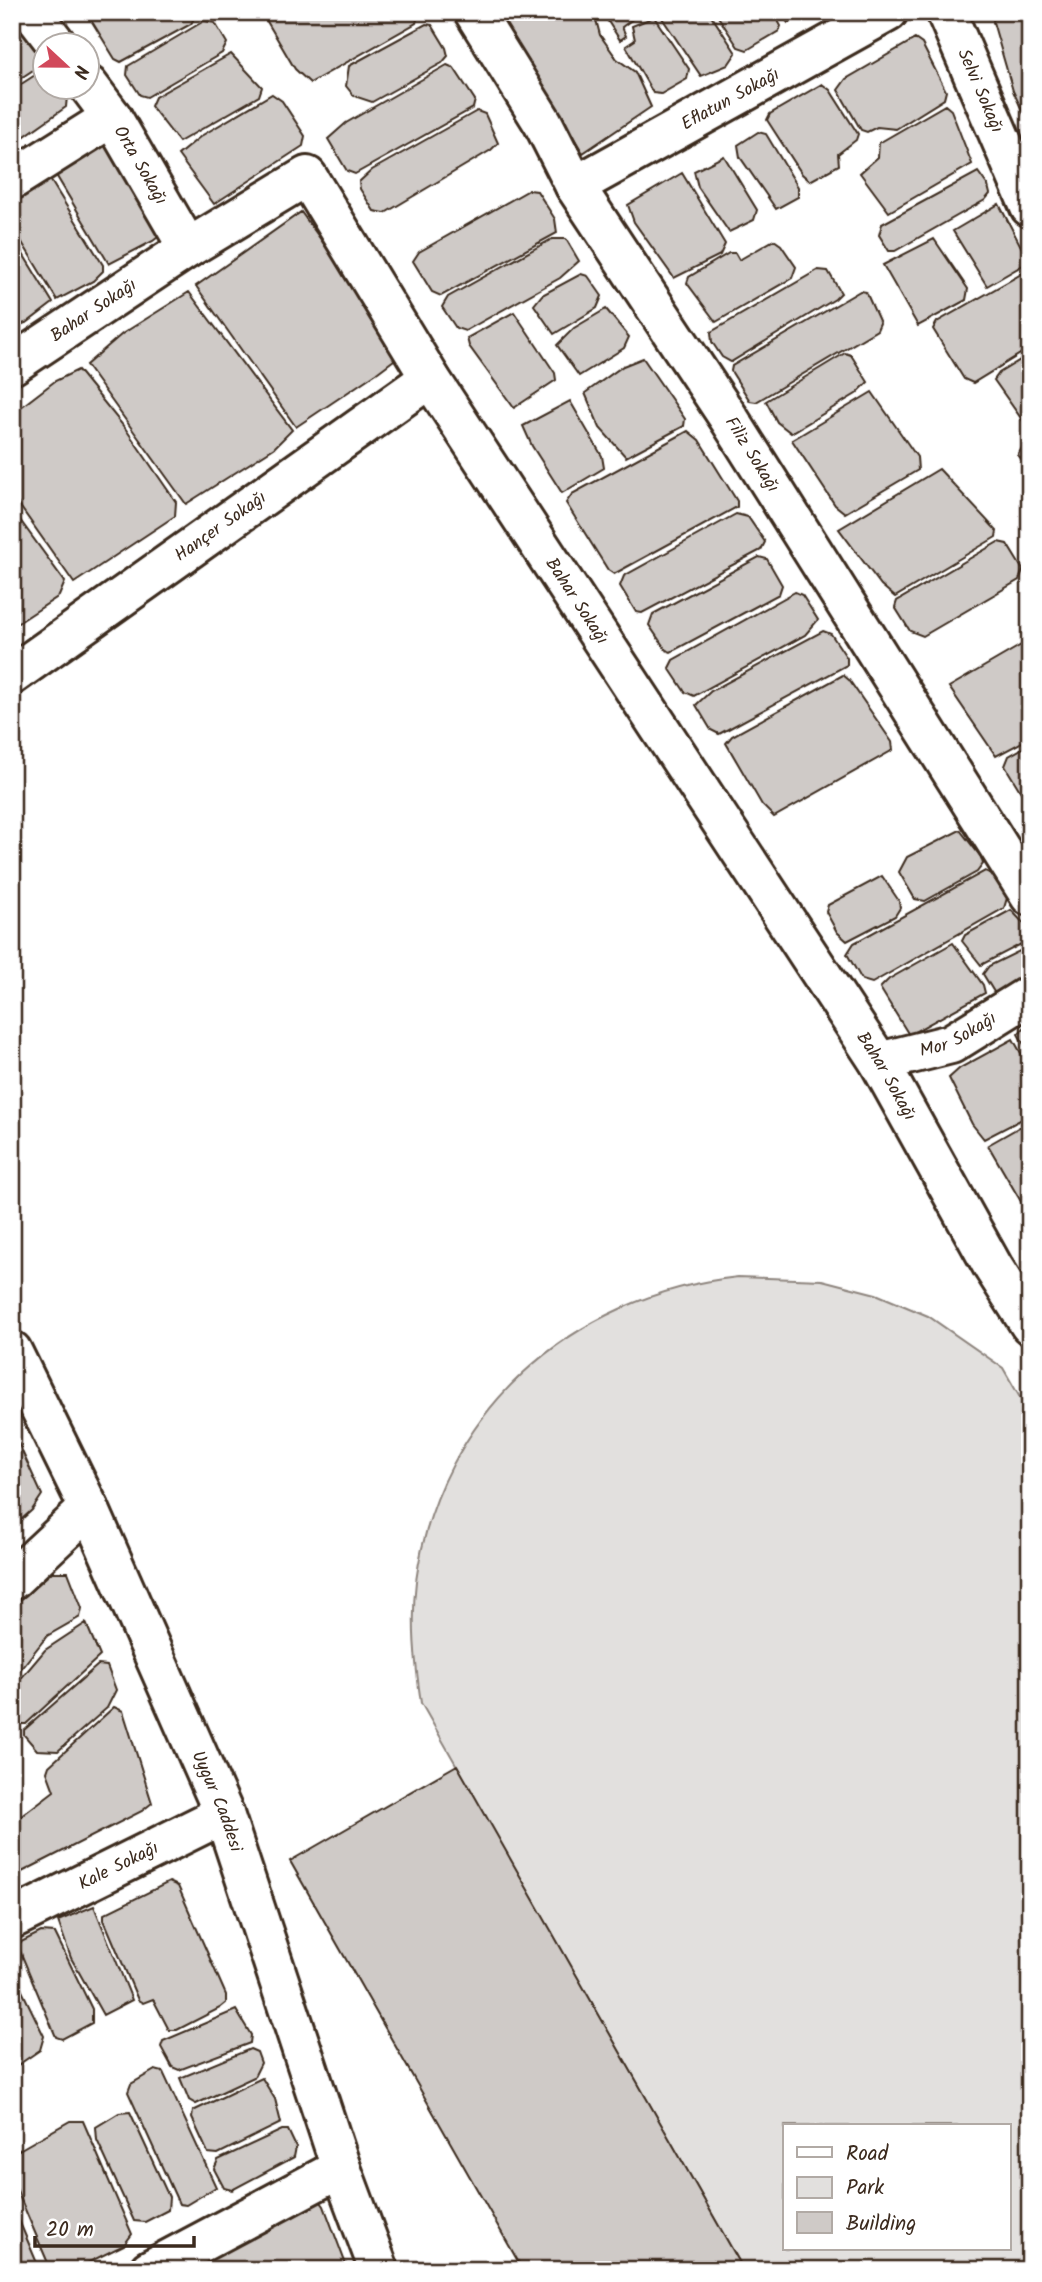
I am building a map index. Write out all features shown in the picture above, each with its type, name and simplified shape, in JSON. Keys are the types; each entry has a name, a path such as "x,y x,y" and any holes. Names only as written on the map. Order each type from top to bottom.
{"street":[{"path":"32,12 47,32"},
{"name":"Filiz Sokağı","path":"474,12 543,123 575,186 730,420 1030,896"},
{"name":"Eflatun Sokağı","path":"575,186 888,12"},
{"name":"Selvi Sokağı","path":"946,12 1030,207"},
{"name":"Orta Sokağı","path":"101,102 188,248"},
{"path":"12,180 112,117"},
{"name":"Bahar Sokağı","path":"12,365 188,248 307,176 430,378 879,1062 993,1267 1030,1325"},
{"name":"Hançer Sokağı","path":"12,675 430,378"},
{"name":"Mor Sokağı","path":"879,1062 951,1045 1030,995"},
{"name":"Uygur Caddesi","path":"12,1351 89,1508 224,1814 341,2168 379,2270"},
{"path":"12,1580 89,1508"},
{"name":"Kale Sokağı","path":"12,1919 224,1814"},
{"path":"149,2270 341,2168"}],"green space":[{"path":"738,1277 822,1280 876,1294 928,1316 1003,1368 1030,1415 1030,2270 744,2270 421,1703 414,1642 416,1581 430,1520 453,1465 484,1416 523,1373 569,1337 621,1308 677,1288"}],"building":[{"path":"97,12 192,12 195,16 191,24 121,62 115,59 102,38 102,32 98,32 91,20"},
{"path":"274,12 419,12 416,23 310,83 295,69 265,18"},
{"path":"594,12 600,35 617,59 635,72 651,107 583,153 498,14"},
{"path":"602,12 642,12 622,27 626,36 620,40"},
{"path":"658,12 709,12 736,53 728,65 701,76"},
{"path":"715,12 773,12 781,26 779,31 747,50 738,47"},
{"path":"780,12 811,12 788,23"},
{"path":"994,12 1030,14 1030,127 1013,91 993,22"},
{"path":"654,17 689,69 687,79 661,94 653,93 626,46 635,40 632,26"},
{"path":"204,21 215,23 227,43 222,53 147,97 140,95 127,75 128,66"},
{"path":"426,24 432,25 446,48 448,56 442,63 372,102 354,96 346,86 349,66"},
{"path":"19,29 27,33 32,40 32,71 12,84 12,33"},
{"path":"915,39 922,44 946,91 944,99 896,129 877,127 867,132 861,130 838,90 846,79"},
{"path":"231,54 262,87 259,96 179,142 151,106 155,97"},
{"path":"447,65 454,68 475,100 473,108 355,174 347,171 328,139 346,123"},
{"path":"32,77 32,102 66,102 66,107 12,145 12,90"},
{"path":"822,84 830,90 858,134 856,140 838,154 839,165 810,181 802,174 767,120 770,114"},
{"path":"272,94 282,101 305,136 303,146 214,204 178,155 201,136"},
{"path":"945,105 951,110 972,164 889,212 860,173 878,157 879,143"},
{"path":"477,111 485,114 498,143 491,150 385,213 374,211 360,189 359,182 372,170"},
{"path":"758,132 766,134 798,187 798,197 776,209 740,157 738,145"},
{"path":"98,134 163,227 162,234 153,241 109,264 50,165"},
{"path":"724,156 757,210 754,220 729,232 698,187 694,171"},
{"path":"978,172 990,194 985,200 895,251 889,251 879,235 882,224"},
{"path":"46,173 103,265 103,271 93,281 57,300 12,226 12,189"},
{"path":"682,173 725,244 720,255 674,278 634,222 628,205"},
{"path":"529,190 537,191 555,219 557,233 441,296 432,292 413,261 419,252"},
{"path":"999,204 1027,258 1023,265 987,286 953,231"},
{"path":"301,212 400,349 398,357 378,372 296,427 196,286"},
{"path":"12,236 53,303 28,322 12,328"},
{"path":"552,239 566,239 579,261 560,278 465,331 456,328 442,307 448,297"},
{"path":"934,239 968,289 966,300 918,326 883,265"},
{"path":"774,240 781,245 796,267 792,278 716,322 687,283 689,277 729,253 735,253 739,260"},
{"path":"1030,269 1030,348 973,383 964,379 933,329 937,322"},
{"path":"818,270 828,271 841,293 835,299 731,362 722,357 712,342 711,332"},
{"path":"581,274 588,276 602,296 597,308 554,334 534,305 542,295"},
{"path":"860,291 866,292 880,323 877,330 756,402 750,401 731,371 732,366"},
{"path":"189,292 292,430 274,448 186,504 86,365 122,334"},
{"path":"606,309 629,337 624,348 579,376 557,345 574,328"},
{"path":"514,312 555,373 556,380 514,408 469,346 467,338"},
{"path":"845,353 851,355 868,382 856,394 791,433 777,422 766,401"},
{"path":"1030,354 1030,431 994,380 999,373"},
{"path":"643,358 685,419 684,426 626,457 600,428 585,393 623,366"},
{"path":"78,370 125,428 176,502 175,516 74,583 12,495 12,414 55,381"},
{"path":"872,392 917,457 918,470 845,513 835,505 792,440"},
{"path":"570,401 602,456 604,468 562,493 532,446 523,426"},
{"path":"688,431 699,440 737,501 737,507 614,574 608,570 566,503 572,494"},
{"path":"1030,441 1030,470 1018,455"},
{"path":"939,469 997,531 996,537 895,597 881,585 839,529"},
{"path":"12,509 65,582 59,596 12,627"},
{"path":"736,514 748,517 765,542 761,550 642,613 636,612 620,586 624,576"},
{"path":"998,542 1007,544 1023,570 1019,580 923,636 910,631 895,607 897,601"},
{"path":"759,557 767,559 782,585 779,594 671,652 666,650 649,625 653,614"},
{"path":"795,592 802,595 818,620 805,635 694,696 685,692 669,668 673,660"},
{"path":"823,631 831,634 847,658 847,665 719,734 711,730 696,705 711,691"},
{"path":"1023,644 1030,654 1030,738 996,756 949,687"},
{"path":"843,675 892,742 893,750 774,817 762,805 726,743 732,736"},
{"path":"1030,744 1030,801 1027,802 1005,766 1009,756"},
{"path":"960,830 981,857 983,864 977,872 925,901 915,899 899,872 907,857"},
{"path":"985,871 992,874 1007,898 1004,908 872,983 862,980 847,954 854,943"},
{"path":"882,876 899,901 900,908 895,916 847,941 837,932 826,912 828,905"},
{"path":"1011,910 1030,930 1029,940 981,965 962,941 965,935"},
{"path":"953,943 983,985 985,993 909,1035 880,988 889,979"},
{"path":"1030,946 1030,986 1005,1000 994,992 983,974 989,966"},
{"path":"1030,1022 1030,1055 1018,1034"},
{"path":"1013,1039 1030,1069 1030,1115 984,1139 972,1124 949,1078 960,1068"},
{"path":"1030,1121 1030,1217 988,1145"},
{"path":"12,1437 16,1438 42,1495 32,1510 12,1528"},
{"path":"52,1572 68,1572 82,1608 80,1617 47,1636 12,1680 12,1607"},
{"path":"86,1623 100,1656 26,1724 15,1724 12,1720 12,1689 45,1650"},
{"path":"98,1665 107,1666 116,1690 107,1708 58,1751 37,1750 24,1735 24,1730"},
{"path":"114,1707 123,1711 152,1803 142,1811 12,1877 12,1823 54,1791 47,1772 49,1766"},
{"path":"457,1765 744,2270 523,2270 290,1861"},
{"path":"169,1882 178,1886 226,1995 226,2003 220,2008 177,2030 169,2030 153,1999 143,2003 138,2000 104,1920 104,1914"},
{"path":"94,1906 132,2000 103,2015 71,1958 58,1921"},
{"path":"41,1932 55,1933 92,2009 92,2023 62,2039 56,2037 17,1944"},
{"path":"12,1970 44,2036 40,2050 12,2069"},
{"path":"236,2010 251,2035 250,2043 179,2070 172,2067 161,2047 163,2041"},
{"path":"250,2049 257,2052 261,2063 254,2077 196,2104 189,2100 180,2078"},
{"path":"155,2070 163,2072 216,2187 186,2205 179,2204 128,2092 131,2084"},
{"path":"262,2078 275,2099 281,2123 218,2154 208,2153 192,2118 193,2111"},
{"path":"130,2112 169,2197 168,2210 145,2222 134,2221 97,2140 96,2127 119,2113"},
{"path":"70,2121 83,2121 132,2234 124,2245 73,2270 51,2270 12,2179 12,2154"},
{"path":"282,2130 288,2130 296,2147 294,2157 232,2190 224,2188 214,2169 218,2160"},
{"path":"315,2194 324,2206 348,2270 177,2270"},
{"path":"12,2204 40,2270 12,2270"}]}
